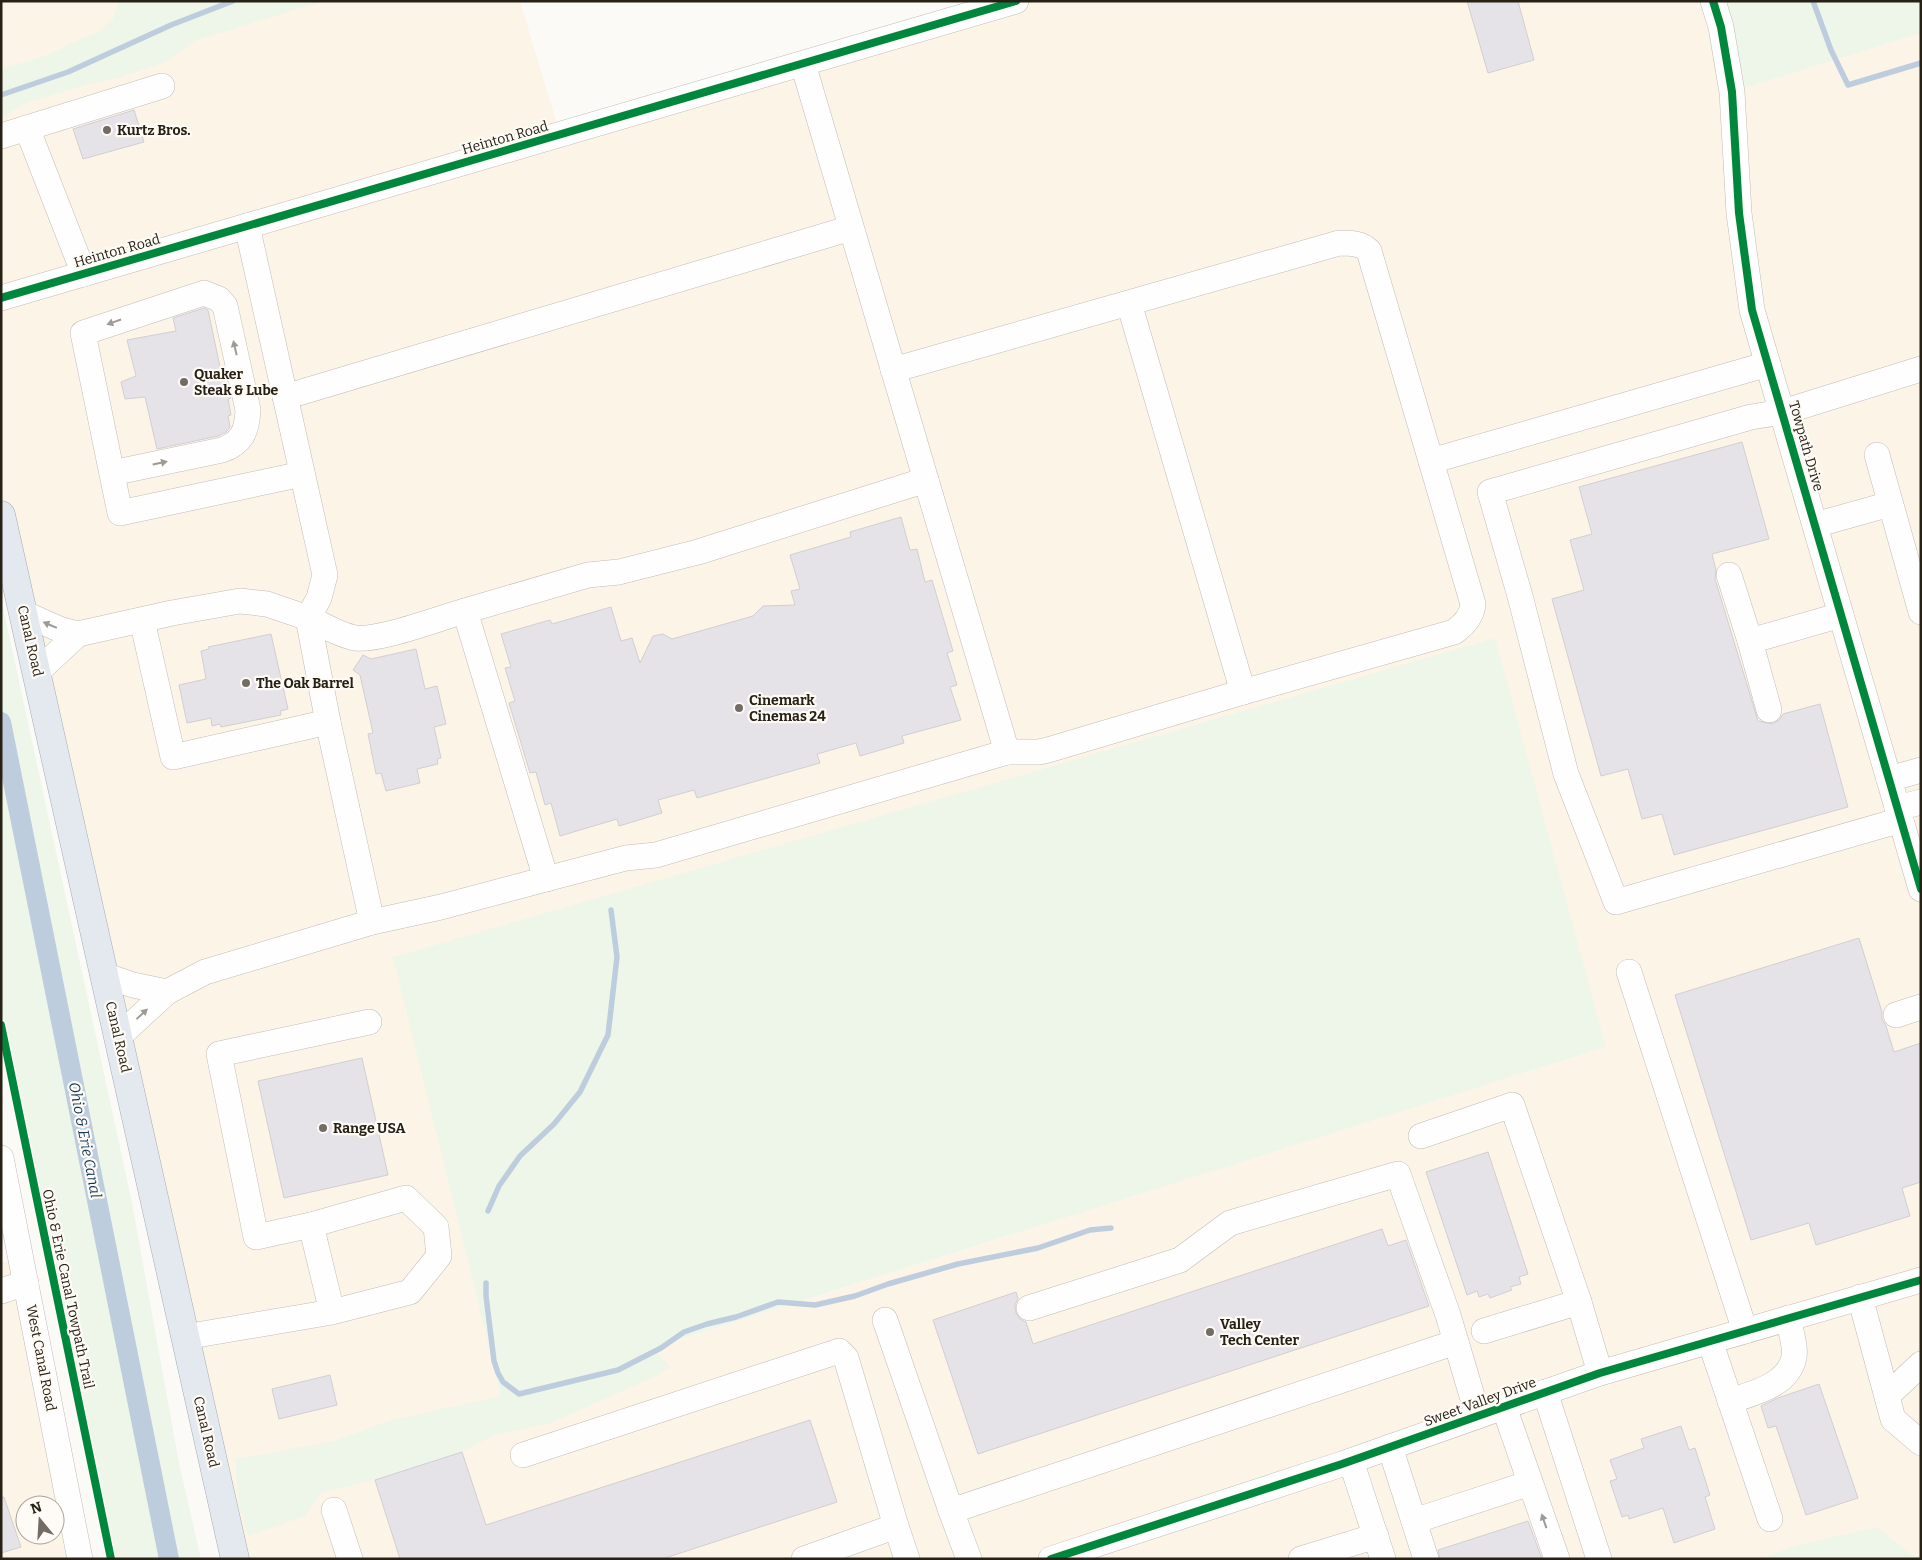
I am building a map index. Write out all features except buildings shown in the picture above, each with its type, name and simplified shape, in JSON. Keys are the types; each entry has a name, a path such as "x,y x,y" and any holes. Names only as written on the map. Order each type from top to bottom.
{"main road":[{"name":"Canal Road","path":"1,515 235,1559"}],"street":[{"name":"Heinton Road","path":"1,298 1016,1"},
{"name":"Towpath Drive","path":"1713,1 1721,27 1732,92 1739,214 1752,310 1889,779 1906,810 1921,889"},
{"path":"803,64 1007,752"},
{"path":"1,136 162,86"},
{"path":"27,128 84,274"},
{"path":"248,226 325,575 319,598 308,618 328,722 372,922"},
{"path":"285,397 852,228"},
{"path":"118,1037 167,992 217,968 372,922 441,907 626,858 656,855 1007,752 1040,752 1048,750 1454,632 1462,626 1472,610 1473,604 1375,270 1369,251 1364,246 1340,243 894,370"},
{"path":"112,474 231,447 240,440 247,422 248,410 225,306 219,299 204,293 83,333 120,513 302,474"},
{"path":"1129,303 1243,692"},
{"path":"1431,461 1768,364"},
{"path":"1906,810 1616,902 1566,774 1520,596 1490,492 1751,416 1783,412 1921,369"},
{"path":"1877,456 1921,612"},
{"path":"23,613 59,629 78,634 240,601 267,604 357,638 403,630 588,575 620,572 698,552 926,480"},
{"path":"1815,525 1890,504"},
{"path":"1729,574 1769,710"},
{"path":"465,611 546,879"},
{"path":"1750,641 1842,615"},
{"path":"142,620 173,757 328,722"},
{"path":"36,672 78,634"},
{"path":"1889,779 1921,770"},
{"path":"1629,972 1745,1331"},
{"path":"104,975 133,985 167,992"},
{"path":"1896,1015 1921,1008"},
{"path":"185,1337 332,1312 410,1292 439,1256 436,1227 406,1198 312,1225 256,1237 219,1054 369,1022"},
{"path":"1421,1136 1512,1105 1600,1373"},
{"name":"West Canal Road","path":"1,1158 78,1558"},
{"path":"1029,1308 1180,1260 1230,1223 1398,1174 1448,1315 1478,1416"},
{"path":"312,1225 332,1312"},
{"name":"Sweet Valley Drive","path":"1051,1559 1094,1552 1600,1373 1921,1280"},
{"path":"1,1292 26,1283"},
{"path":"1860,1297 1893,1420 1921,1443"},
{"path":"1484,1331 1578,1302"},
{"path":"1730,1401 1757,1392 1780,1380 1789,1371 1794,1355 1788,1318"},
{"path":"885,1320 969,1559"},
{"path":"1710,1341 1770,1519"},
{"path":"951,1511 1456,1342"},
{"path":"522,1455 839,1351 846,1358 907,1559"},
{"path":"1887,1396 1921,1364"},
{"path":"1545,1392 1599,1559"},
{"path":"1504,1407 1557,1559"},
{"path":"1390,1447 1426,1559"},
{"path":"1301,1559 1379,1548 1351,1461"},
{"path":"1414,1521 1530,1483"},
{"path":"334,1510 350,1559"},
{"path":"804,1559 896,1526"}],"shaded area":[{"path":"1,1 100,1 101,4 110,1 520,1 560,134 1016,1 1713,1 1732,92 1921,33 1921,1559 235,1559 1,515","holes":["394,957 1606,1047 501,1396"]},
{"path":"119,1 324,1 194,41 166,62 122,77 26,103 1,118 1,69 48,55 98,32 113,19"},
{"path":"1713,1 1921,1 1921,33 1732,92"},
{"path":"1,598 132,1203 179,1463 201,1559 109,1559 1,1013"},
{"path":"1495,638 1606,1047 652,1348 671,1367 652,1378 551,1423 492,1436 462,1452 385,1477 321,1493 305,1516 248,1536 239,1505 235,1459 334,1441 391,1420 501,1396 393,957"},
{"path":"19,1257 78,1559 1,1559 1,1263"},
{"path":"1877,1527 1913,1556 1921,1556 1921,1559 1760,1559 1798,1545"}],"waterway":[{"path":"1,95 68,72 171,25 233,1"},
{"path":"1813,1 1831,50 1848,85 1921,63"},
{"name":"Ohio & Erie Canal","path":"1,722 169,1559"},
{"path":"488,1211 499,1186 520,1156 554,1124 580,1092 608,1035 617,957 611,910"},
{"path":"486,1283 494,1361 503,1382 519,1394 618,1370 661,1348 684,1332 736,1317 778,1302 815,1305 855,1296 888,1284 958,1264 1038,1248 1090,1230 1111,1228"}],"cycle path":[{"path":"1,298 1016,1"},
{"path":"1713,1 1721,27 1732,92 1739,213 1752,310 1921,889"},
{"name":"Ohio & Erie Canal Towpath Trail","path":"1,1025 111,1559"},
{"path":"1051,1559 1342,1464 1600,1373 1921,1280"}],"place":[{"name":"Kurtz Bros.","path":"107,130"},
{"name":"Quaker Steak & Lube","path":"184,382"},
{"name":"The Oak Barrel","path":"246,683"},
{"name":"Cinemark Cinemas 24","path":"739,708"},
{"name":"Range USA","path":"323,1128"},
{"name":"Valley Tech Center","path":"1210,1332"}]}
